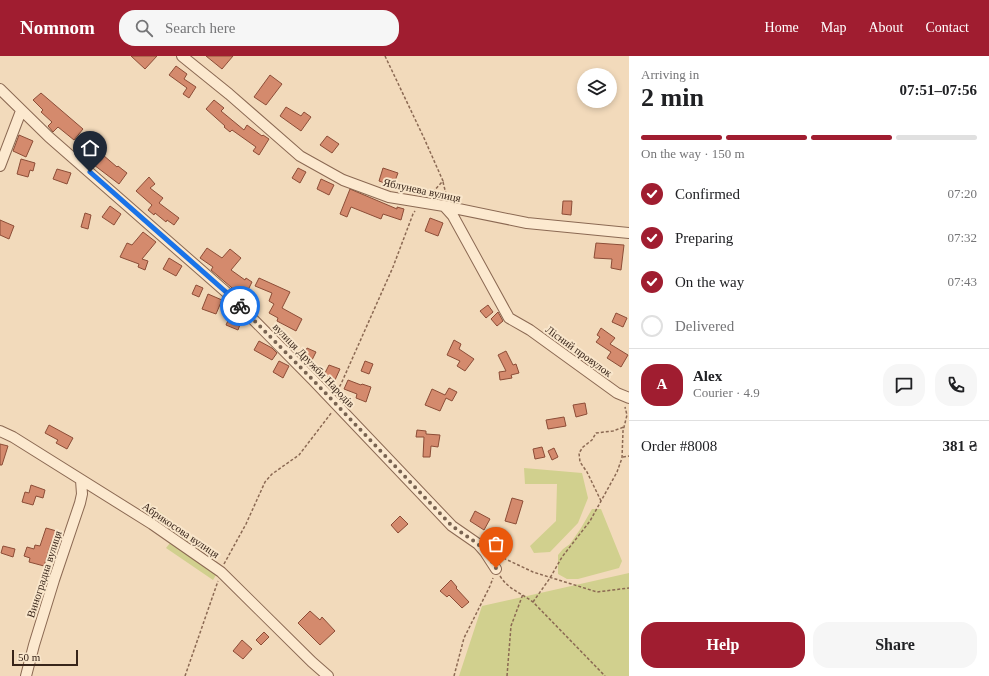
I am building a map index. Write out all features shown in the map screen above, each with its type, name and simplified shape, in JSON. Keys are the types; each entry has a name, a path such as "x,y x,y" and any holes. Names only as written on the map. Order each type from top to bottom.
{"street":[{"name":"Яблунева вулиця","path":"188,58 300,156 343,180 389,197 527,224 629,233"},
{"name":"вулиця Дружби Народів","path":"0,89 48,137 226,292 335,403 452,526 478,544 486,552 496,568"},
{"path":"0,166 21,111"},
{"name":"Лісний провулок","path":"446,207 453,216 509,318 530,330 617,393 629,398"},
{"name":"Абрикосова вулиця","path":"0,431 13,437 152,524 221,572 328,676"},
{"name":"Виноградна вулиця","path":"26,676 52,587 80,503 82,494 81,480"}],"path":[{"path":"385,56 443,181 446,207"},
{"path":"186,676 221,572 232,548 246,524 265,482 272,474 300,455 329,414 393,267 413,214 443,181"},
{"path":"533,602 550,578 562,557 590,521 617,472 622,458 622,437 627,415 626,408 617,393"},
{"path":"601,501 587,472 580,462 579,453 583,447 592,440 596,433 613,431 624,427"},
{"path":"622,458 629,456"},
{"path":"486,552 550,578 597,592 629,588"},
{"path":"496,568 509,587 515,592 523,594 533,602 605,676"},
{"path":"454,676 464,638 490,586 496,568"},
{"path":"507,676 511,626 523,594"}],"shaded area":[{"path":"524,468 582,473 588,498 578,523 550,552 534,553 530,546 556,521 557,484 525,484"},
{"path":"151,505 205,546 200,551 145,515"},
{"path":"592,509 601,509 622,561 619,568 578,579 567,579 558,574 558,555 570,544"},
{"path":"170,543 216,575 213,580 166,548"},
{"path":"629,573 629,676 459,676 482,606"}],"building":[{"path":"131,56 157,56 145,69"},
{"path":"206,56 233,56 222,69"},
{"path":"176,66 187,74 184,79 196,87 189,98 183,94 187,88 169,75"},
{"path":"270,75 282,84 266,105 254,97"},
{"path":"41,93 83,129 74,140 58,127 53,132 48,126 52,122 41,112 43,110 33,100"},
{"path":"214,100 224,108 221,111 244,130 247,125 262,136 263,135 269,139 259,155 253,151 256,147 232,130 230,132 206,109"},
{"path":"286,107 301,116 304,112 311,117 301,131 280,116"},
{"path":"19,135 33,141 26,157 13,151"},
{"path":"327,136 339,144 332,153 320,145"},
{"path":"103,155 127,173 119,184 94,165"},
{"path":"21,159 35,163 33,171 30,170 28,177 17,174"},
{"path":"298,168 306,172 300,183 292,178"},
{"path":"383,168 398,173 393,186 379,181"},
{"path":"57,169 71,173 67,184 53,179"},
{"path":"149,177 155,184 150,188 163,198 159,203 179,218 174,225 167,220 166,222 155,213 154,215 148,210 152,205 136,191"},
{"path":"321,179 334,185 329,195 317,189"},
{"path":"350,189 397,209 397,207 404,209 401,220 383,214 381,219 351,207 347,217 340,214"},
{"path":"563,201 572,201 571,215 562,214"},
{"path":"110,206 121,214 114,225 102,217"},
{"path":"85,213 91,215 88,229 81,227"},
{"path":"430,218 443,223 438,236 425,231"},
{"path":"0,220 14,226 9,239 0,235"},
{"path":"143,232 156,242 142,259 148,261 145,270 138,267 139,264 120,257 127,243 132,245"},
{"path":"596,243 624,245 621,270 611,268 612,259 594,258"},
{"path":"207,248 222,258 230,249 241,258 231,270 245,280 246,278 252,282 244,298 237,294 238,293 211,270 213,267 200,258"},
{"path":"169,258 182,266 176,276 163,269"},
{"path":"259,278 290,292 282,308 302,319 296,331 277,321 278,318 269,313 274,304 269,301 272,293 255,286"},
{"path":"196,285 203,288 199,297 192,294"},
{"path":"208,294 222,300 216,314 202,309"},
{"path":"488,305 493,312 486,318 480,311"},
{"path":"498,312 503,321 497,326 491,319"},
{"path":"616,313 627,318 623,327 612,322"},
{"path":"231,314 242,319 238,330 226,325"},
{"path":"601,328 615,338 610,344 628,355 621,367 607,358 611,352 596,342 600,337 597,335"},
{"path":"454,340 461,344 459,349 474,359 465,371 457,366 460,361 447,355"},
{"path":"259,341 272,348 277,353 272,360 254,350"},
{"path":"307,348 316,352 310,364 302,360"},
{"path":"506,351 513,365 516,364 519,373 511,375 512,378 500,380 499,372 506,371 498,355"},
{"path":"279,361 289,366 283,378 273,372"},
{"path":"365,361 373,364 369,374 361,371"},
{"path":"329,365 340,369 335,380 324,375"},
{"path":"348,380 371,387 366,402 356,398 357,394 344,389"},
{"path":"449,388 457,392 452,401 446,398 440,411 425,405 432,389 445,395"},
{"path":"585,403 587,414 576,417 573,405"},
{"path":"564,417 566,426 548,429 546,420"},
{"path":"49,425 73,438 67,449 56,443 58,440 45,433"},
{"path":"417,430 426,431 426,434 440,435 438,447 431,446 430,457 423,457 424,437 416,437"},
{"path":"0,444 8,446 2,465 0,465"},
{"path":"542,447 545,457 535,459 533,449"},
{"path":"554,448 558,457 552,460 548,451"},
{"path":"31,485 45,490 43,498 36,496 33,505 22,502 25,492 29,493"},
{"path":"512,498 523,501 516,524 505,521"},
{"path":"475,511 490,519 484,530 470,521"},
{"path":"400,516 408,524 398,533 391,525"},
{"path":"46,528 60,532 57,541 52,540 44,566 29,562 30,558 24,556 27,547 34,549 35,545 40,546"},
{"path":"3,546 15,549 13,557 1,553"},
{"path":"451,580 469,602 462,608 449,595 447,597 440,591"},
{"path":"310,611 320,620 322,617 335,631 320,645 298,623"},
{"path":"264,632 269,637 261,645 256,640"},
{"path":"242,640 252,649 243,659 233,651"}],"way so far":[{"path":"240,306 313,380 452,526 478,544 486,552 496,568"}],"route":[{"path":"90,172 240,306"}]}
